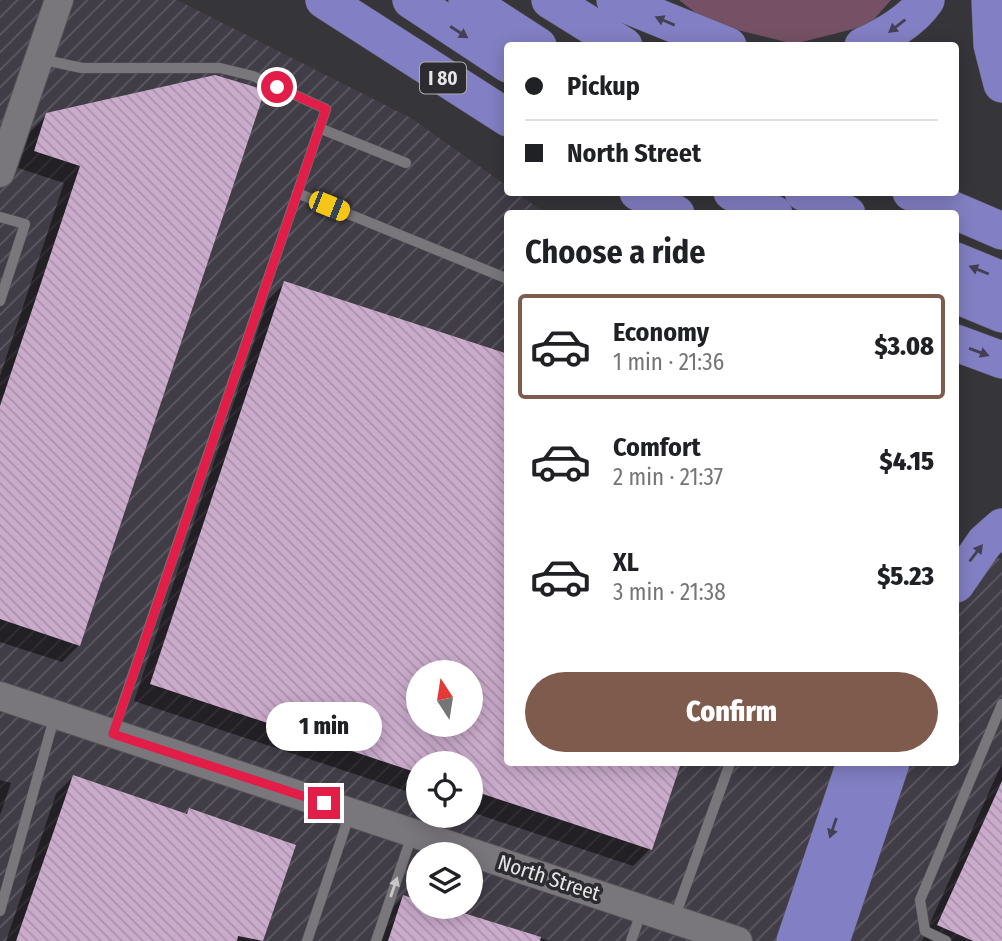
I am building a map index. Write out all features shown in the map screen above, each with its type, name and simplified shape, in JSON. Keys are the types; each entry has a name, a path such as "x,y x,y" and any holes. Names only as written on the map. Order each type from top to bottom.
{"highway":[{"name":"I 80","path":"324,0 504,115"},
{"name":"I 80","path":"411,0 504,61"},
{"path":"467,0 532,42"},
{"path":"550,0 618,42"},
{"path":"615,0 718,42"},
{"path":"872,42 887,35 920,9 926,0"},
{"path":"990,0 992,45 1002,83"},
{"path":"645,196 669,210"},
{"path":"740,196 766,210"},
{"path":"811,196 839,210"},
{"path":"920,196 953,210"},
{"path":"959,213 1002,231"},
{"path":"959,262 1002,280"},
{"path":"959,296 1002,314"},
{"path":"959,343 1002,360"},
{"path":"959,580 985,542 1002,527"},
{"path":"795,941 854,766"},
{"path":"831,941 890,766"}],"street":[{"path":"0,173 59,0"},
{"name":"North Street","path":"0,696 673,919 724,939"}],"lane":[{"path":"38,59 82,68 220,68 253,76 326,109 113,734"},
{"path":"319,128 406,163"},
{"path":"297,193 504,276"},
{"path":"0,217 25,224 0,301"},
{"path":"946,941 925,932 920,900 1002,704"},
{"path":"0,911 55,715"},
{"path":"673,919 729,766"},
{"path":"307,941 350,812"},
{"path":"376,941 413,833"},
{"path":"631,941 642,909"}],"shaded area":[{"path":"0,0 177,0 411,118 504,184 504,196 520,196 542,210 504,210 504,766 959,766 959,552 1002,559 1002,941 0,941"},
{"path":"679,0 891,0 869,25 802,42 786,42 709,23"}],"building":[{"path":"215,75 265,90 80,646 0,619 0,406 80,166 34,151 46,113"},
{"path":"284,281 504,353 504,766 680,766 652,850 483,794 483,751 406,751 406,769 150,684"},
{"path":"73,775 187,814 189,808 296,845 263,941 238,936 237,941 16,941"},
{"path":"1002,781 1002,941 973,941 937,925"},
{"path":"403,895 406,896 406,919 483,919 541,937 540,941 388,941"}],"route":[{"path":"277,87 326,109 113,734 324,803"}]}
